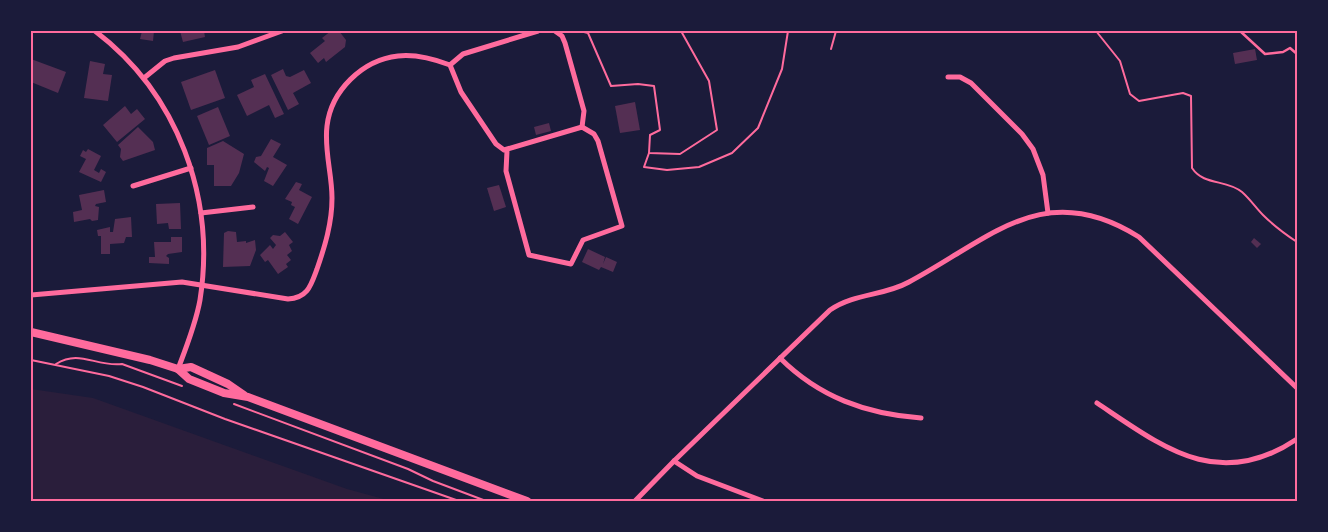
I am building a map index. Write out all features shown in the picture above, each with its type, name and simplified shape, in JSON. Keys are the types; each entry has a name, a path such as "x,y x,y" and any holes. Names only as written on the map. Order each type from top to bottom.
{"main road":[{"path":"31,332 150,360 178,369 189,379 224,393 248,397 527,501"},
{"path":"178,369 191,367 228,384 248,397"}],"street":[{"path":"95,31 122,54 144,78 170,117 192,168 201,213 200,302 178,369"},
{"path":"144,78 165,62 174,58 238,47 282,31"},
{"path":"450,64 462,54 538,31"},
{"path":"555,31 562,36 565,43 584,111 582,127"},
{"path":"31,295 68,291 113,290 159,283 201,285 288,299 303,295 311,286 329,227 332,198 327,126 332,108 340,91 359,72 388,58 412,56 450,64"},
{"path":"450,64 462,92 496,144 507,151"},
{"path":"948,77 960,77 971,83 1028,141 1041,166 1048,213"},
{"path":"582,127 594,134 598,141 622,226 583,240 571,264 529,255 506,171 507,151 582,127"},
{"path":"133,186 192,168"},
{"path":"201,213 252,207"},
{"path":"635,501 674,460 837,305 908,283 1006,225 1048,213 1067,212 1102,218 1139,237 1297,388"},
{"path":"780,358 809,383 840,400 880,414 921,418"},
{"path":"1097,403 1173,452 1206,461 1248,460 1280,449 1297,439"},
{"path":"674,460 697,476 764,501"}],"lane":[{"path":"1240,31 1265,54 1283,52 1290,48 1297,54"}],"path":[{"path":"580,31 588,34 611,86 638,84 654,86 660,130 650,136 649,153 644,167 667,170 699,167 732,153 758,128 782,69 788,31"},
{"path":"649,153 680,154 717,130 709,81 681,31"},
{"path":"831,48 836,31"},
{"path":"1096,31 1120,61 1128,88 1135,97 1140,100 1183,93 1190,96 1192,102 1192,168 1197,176 1206,181 1221,182 1242,192 1265,217 1297,242"},
{"path":"56,364 70,357 113,365 122,364 187,387"},
{"path":"31,360 56,364 143,387 225,420 459,501"},
{"path":"233,404 408,468 433,481 486,501"}],"shaded area":[{"path":"31,389 93,398 347,489 391,501 31,501"}],"building":[{"path":"142,31 154,31 153,41 140,39"},
{"path":"180,31 204,31 205,37 183,42"},
{"path":"331,31 339,31 346,40 345,47 326,62 324,58 318,63 310,53 325,41 322,38"},
{"path":"1255,49 1257,60 1235,64 1233,53"},
{"path":"31,59 66,72 58,93 31,82"},
{"path":"90,61 105,64 103,74 112,75 108,101 84,98"},
{"path":"283,69 286,76 290,77 304,70 311,83 293,93 299,104 288,110 271,75"},
{"path":"215,70 225,98 191,110 181,82"},
{"path":"265,74 284,114 275,118 269,105 247,116 237,95 254,87 251,80"},
{"path":"635,102 640,130 620,133 615,106"},
{"path":"125,106 131,114 137,109 145,119 117,142 103,125"},
{"path":"218,107 230,136 209,145 197,116"},
{"path":"549,123 551,131 536,135 534,127"},
{"path":"138,127 153,142 155,150 123,161 120,157 121,149 118,145"},
{"path":"271,139 281,144 273,157 287,165 273,186 264,181 269,168 267,167 265,171 254,162 256,157 261,156"},
{"path":"223,141 244,154 239,173 231,186 214,186 214,165 207,165 207,148"},
{"path":"88,149 101,156 94,170 99,173 101,169 106,172 101,182 79,172 86,159 80,156 83,150 86,152"},
{"path":"296,182 302,184 299,190 312,197 298,224 289,219 295,207 291,205 292,202 285,199"},
{"path":"499,185 506,207 494,211 487,188"},
{"path":"104,190 106,202 96,204 95,206 99,207 98,220 92,221 90,219 74,222 73,212 82,210 79,195"},
{"path":"180,203 181,229 169,229 168,223 157,224 156,204"},
{"path":"131,217 132,237 126,237 124,243 110,244 110,254 101,254 101,236 98,236 97,230 110,227 110,232 113,232 115,219"},
{"path":"228,231 236,232 237,242 246,241 246,243 255,240 256,250 250,266 223,267 224,233"},
{"path":"285,232 293,242 289,245 292,251 287,255 291,260 286,264 288,267 278,274 268,260 265,262 260,255 270,245 273,249 276,245 270,238 273,235 280,236"},
{"path":"171,237 182,237 182,252 168,254 166,256 169,258 169,264 149,263 149,257 155,257 154,242 171,242"},
{"path":"1254,238 1261,244 1257,248 1251,242"},
{"path":"588,249 605,257 603,264 606,257 617,262 613,272 601,267 599,270 582,262"}]}
